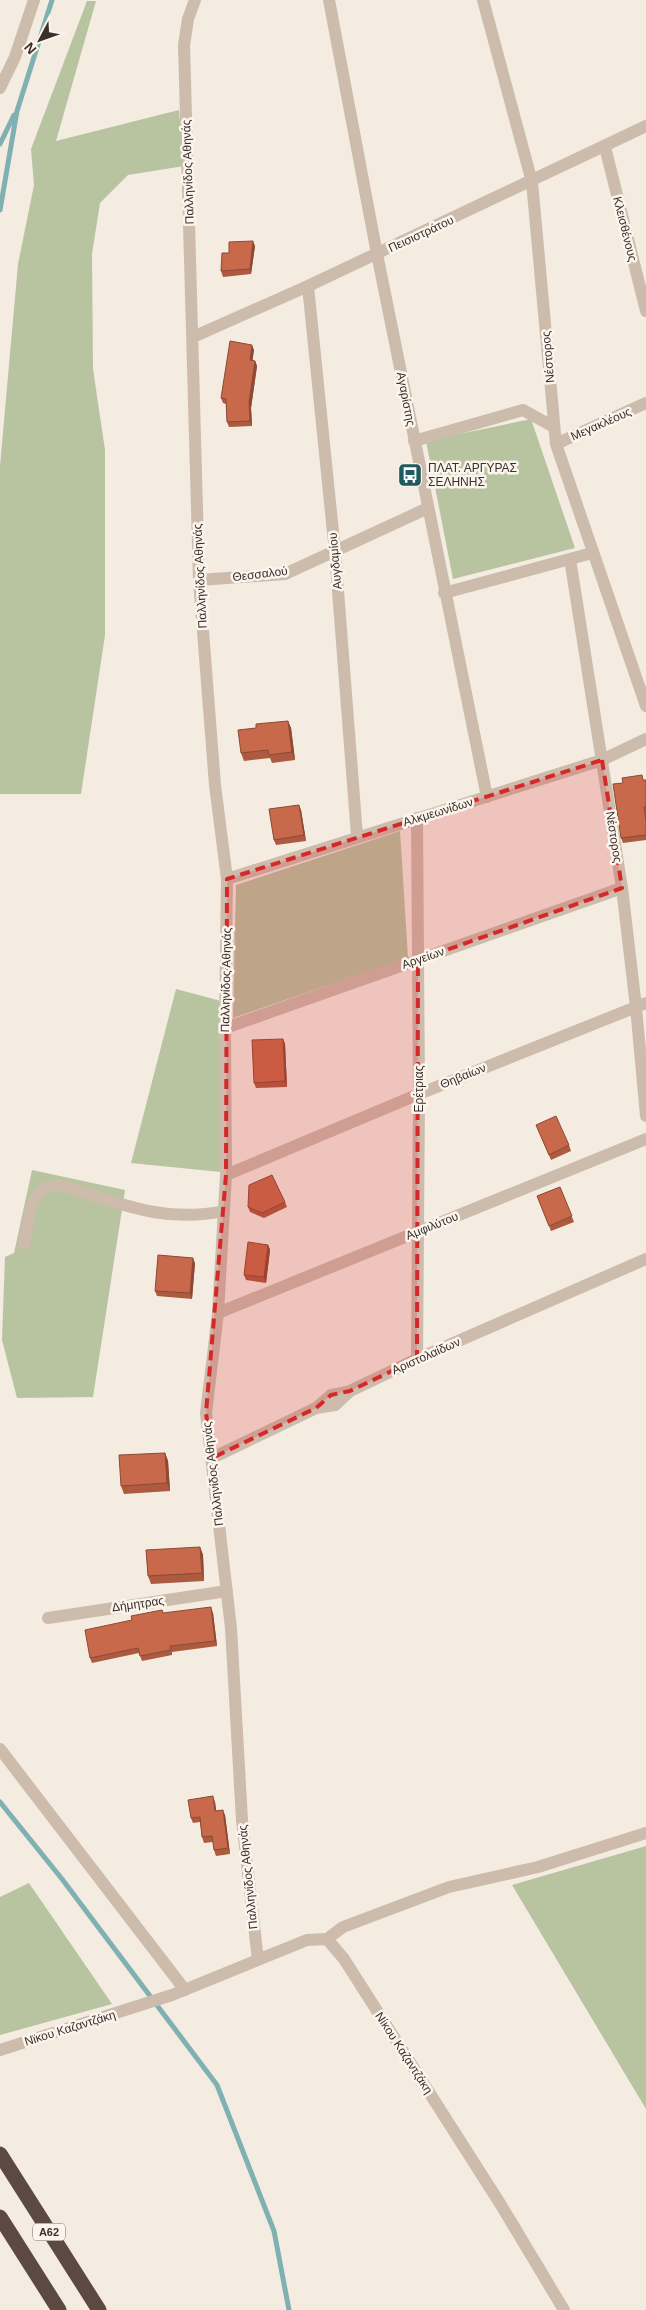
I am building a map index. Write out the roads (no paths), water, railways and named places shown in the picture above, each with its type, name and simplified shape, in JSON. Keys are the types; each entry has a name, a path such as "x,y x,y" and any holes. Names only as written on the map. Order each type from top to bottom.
{"highway":[{"name":"Α62","path":"0,2154 99,2310"},
{"name":"Α62","path":"0,2217 59,2310"}],"street":[{"path":"0,88 15,57 34,0"},
{"name":"Παλληνίδος Αθηνάς","path":"195,0 188,19 184,45 199,580 215,785 227,878 226,1175 218,1312 206,1413 232,1628 242,1820 258,1960"},
{"name":"Αγαρίστης","path":"329,0 414,442 487,797"},
{"name":"Νέστορος","path":"483,0 532,182 556,444 646,706"},
{"name":"Πεισιστράτου","path":"193,337 532,182 646,126"},
{"name":"Κλεισθένους","path":"605,147 646,311"},
{"name":"Αυγδαμίου","path":"308,286 335,552 356,836"},
{"name":"Μεγακλέους","path":"556,444 646,403"},
{"path":"414,442 523,410 554,427"},
{"name":"Θεσσαλού","path":"199,580 284,574 428,508"},
{"path":"444,593 592,552"},
{"name":"Νέστορος","path":"570,559 641,1005 646,1116"},
{"name":"Αλκμεωνίδων","path":"227,878 602,760 646,739"},
{"name":"Ερέτριας","path":"417,818 419,1094 417,1359"},
{"name":"Αργείων","path":"225,1028 622,888"},
{"name":"Θηβαίων","path":"226,1175 419,1094 641,1005"},
{"name":"Αμφιλύτου","path":"218,1312 646,1139"},
{"path":"24,1244 34,1199 39,1191 47,1185 60,1184 162,1214 199,1216 224,1211"},
{"name":"Αριστολαίδων","path":"212,1458 316,1408 336,1405 350,1391 417,1359 646,1260"},
{"name":"Δήμητρας","path":"48,1618 227,1591"},
{"path":"0,1748 185,1990 308,1940 327,1939 342,1927 449,1887 538,1867 646,1832"},
{"name":"Νίκου Καζαντζάκη","path":"327,1939 344,1959 496,2196 564,2310"},
{"name":"Νϊκου Καζαντζάκη","path":"0,2050 185,1990"}],"waterway":[{"path":"0,210 17,111 52,0"},
{"path":"0,144 14,115"},
{"path":"0,1802 62,1879 217,2085 274,2231 289,2310"}],"place":[{"name":"ΠΛΑΤ. ΑΡΓΥΡΑΣ ΣΕΛΗΝΗΣ","path":"410,475"}]}
